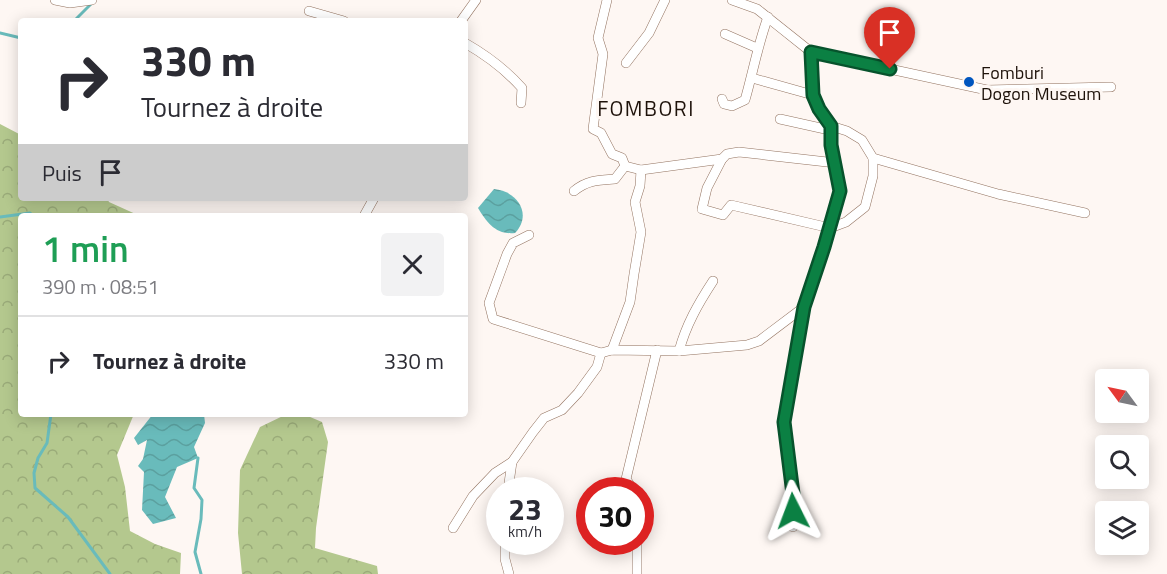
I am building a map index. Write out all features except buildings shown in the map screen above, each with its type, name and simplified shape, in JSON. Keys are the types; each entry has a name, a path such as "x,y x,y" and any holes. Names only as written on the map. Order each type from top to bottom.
{"street":[{"path":"56,0 70,3 92,0"},
{"path":"463,18 476,0"},
{"path":"607,0 598,38 603,54 593,129 601,133 612,154 622,158 625,166"},
{"path":"626,63 649,33 665,0"},
{"path":"732,0 746,2 757,9 811,52 987,90 1111,87"},
{"path":"309,11 334,18"},
{"path":"722,99 724,104 732,106 745,100 757,57 757,48 768,17"},
{"path":"725,34 757,48"},
{"path":"468,45 515,80 522,88 521,103"},
{"path":"793,527 793,494 784,422 804,307 840,191 831,145 831,126 819,109 813,95 811,52"},
{"path":"752,78 813,95"},
{"path":"780,119 825,129 831,126 847,131 862,140 873,158 873,176 865,207 846,222 830,228 730,205 723,215 702,209 707,188 727,153 739,152 836,163"},
{"path":"873,158 998,194 1085,213"},
{"path":"625,166 641,170 722,159"},
{"path":"574,191 592,180 615,179 625,166"},
{"path":"612,350 630,302 641,232 635,202 640,186 641,170"},
{"path":"529,235 513,243 507,254 489,303 492,319 601,353 612,350 679,351 753,343 759,341 804,307"},
{"path":"679,351 684,331 712,281"},
{"path":"626,477 657,350"},
{"path":"453,528 473,496 495,473 512,462 544,418 562,410 578,393 597,367 601,353"},
{"path":"510,477 512,462"},
{"path":"505,555 509,574"},
{"path":"637,555 637,574"}],"green space":[{"path":"0,124 18,133 18,201 108,201 133,213 18,213 18,417 133,417 117,455 125,487 130,531 155,544 181,553 180,574 0,574"},
{"path":"281,417 310,417 322,422 328,442 315,548 377,566 378,574 242,574 238,533 240,470 260,427"}],"water":[{"path":"494,189 510,194 520,205 523,218 515,233 497,230 485,219 478,208"},
{"path":"151,417 204,417 205,423 194,447 198,458 177,467 165,497 176,518 153,524 142,510 144,472 138,466 143,459 147,440 138,445 134,438"}],"waterway":[{"path":"77,18 92,3"},
{"path":"0,33 18,37"},
{"path":"0,217 18,215"},
{"path":"51,417 47,443 38,458 34,473 35,488 68,517 110,574"},
{"path":"198,458 194,488 202,500 195,552 201,574"}],"place":[{"name":"Fomburi Dogon Museum","path":"969,82"}],"district":[{"name":"FOMBORI","path":"646,108"}],"route":[{"path":"793,511 784,422 804,307 840,191 831,145 831,126 819,109 813,95 811,52 890,69"}]}
